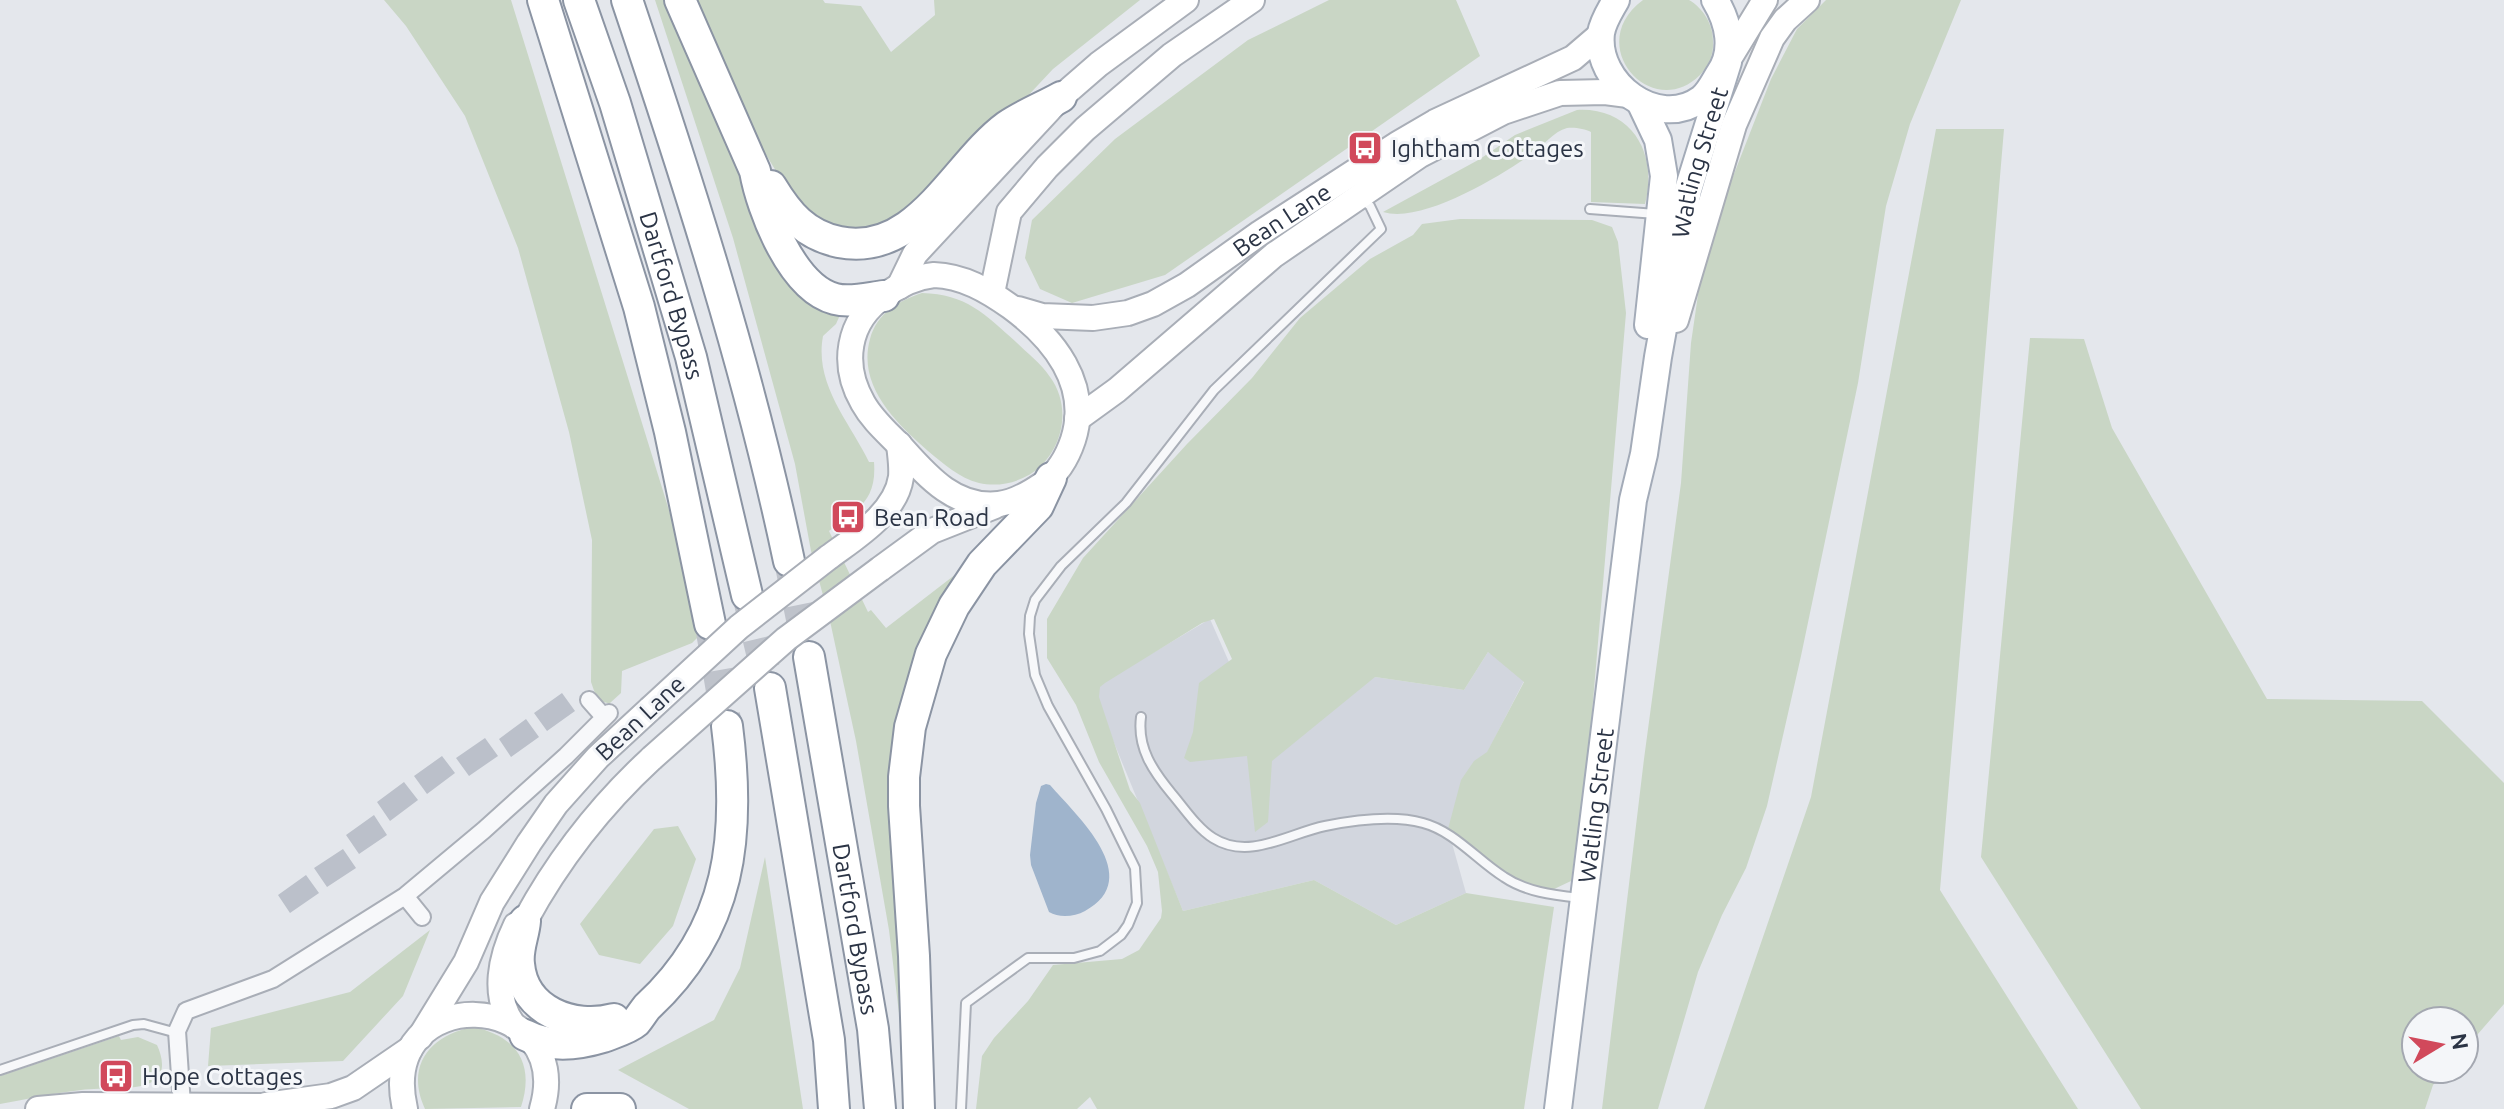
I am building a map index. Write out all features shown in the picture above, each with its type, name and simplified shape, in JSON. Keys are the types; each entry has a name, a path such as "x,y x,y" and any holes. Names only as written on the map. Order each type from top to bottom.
{"highway":[{"path":"543,0 639,307 670,432 710,624"},
{"name":"Dartford Bypass","path":"579,0 615,103 691,357 747,595"},
{"name":"Dartford Bypass","path":"627,0 663,105 733,338 789,561"},
{"path":"680,0 755,171 758,191 783,247 810,285 837,299 892,291"},
{"path":"755,171 771,186 794,219 810,232 847,244 871,242 892,235 921,215 1006,126 1061,97"},
{"path":"919,1109 914,956 904,806 910,727 931,654 954,606 982,564 1038,506 1051,478"},
{"name":"Dartford Bypass","path":"809,657 873,1029 880,1109"},
{"name":"Dartford Bypass","path":"770,688 829,1040 834,1109"},
{"path":"520,1030 539,1042 553,1044 594,1039 635,1023 645,1009 677,979 690,960 704,935 721,891 729,856 732,820 727,726"},
{"path":"525,921 519,968 528,991 543,1008 565,1019 587,1023 604,1022 645,1009"},
{"path":"587,1109 620,1109"}],"main road":[{"path":"892,291 915,254 1061,97 1099,64 1186,0"},
{"path":"992,293 1009,212 1047,167 1085,129 1172,55 1252,0"},
{"path":"1715,0 1726,19 1728,60"},
{"path":"1634,98 1674,108 1704,96 1765,0"},
{"path":"1633,500 1652,463 1677,313 1734,125 1772,38 1785,20 1807,0"},
{"name":"Bean Lane","path":"992,293 1016,308 1042,316 1100,318 1147,307 1187,285 1260,233 1399,143 1435,122 1573,58 1607,13"},
{"name":"Watling Street","path":"1607,13 1602,51 1606,68 1616,83 1634,98 1658,140 1664,176 1632,473 1633,500"},
{"name":"Watling Street","path":"1558,1109 1633,500 1644,454 1688,190 1728,60"},
{"name":"Bean Lane","path":"1077,419 1117,390 1274,255 1420,155 1503,112 1560,93 1605,92 1634,98"},
{"path":"939,275 969,282 992,293 1035,324 1054,345 1072,380 1077,419 1067,456 1051,478 1029,493 1001,504 975,503 944,489 928,477 878,424 863,404 851,368 852,343 858,322 866,309 892,291 921,277 939,275"},
{"name":"Bean Lane","path":"38,1109 81,1105 273,1108 343,1092 367,1081 415,1043 466,962 492,902 556,804 598,757 739,627 877,520 900,481 899,444"},
{"name":"Bean Lane","path":"542,1109 545,1074 535,1047 505,1009 501,970 516,925 525,921 558,866 591,822 652,758 786,639 932,531 1001,504"},
{"path":"405,1109 401,1078 415,1043 431,1027 459,1014 488,1014 520,1030"}],"street":[{"name":"Bean Lane","path":"177,1033 179,1021 188,1009 273,979 405,896 562,760 606,715 589,700"},
{"path":"405,896 422,917"},
{"path":"177,1033 182,1105"}],"lane":[{"path":"961,1109 966,1003 1028,958 1074,958 1100,951 1121,935 1137,903 1135,868 1039,685 1029,642 1033,605 1061,566 1126,503 1214,390 1381,229 1370,206 1359,196"},
{"path":"1590,209 1660,214"},
{"path":"1141,717 1139,730 1146,757 1161,781 1215,840 1256,846 1324,826 1415,821 1439,830 1503,877 1522,886 1585,899"},
{"path":"0,1070 133,1025 144,1024 177,1033"}],"shaded area":[{"path":"1210,619 1248,705 1375,677 1464,690 1488,652 1527,675 1448,829 1466,893 1396,925 1314,880 1183,911 1092,689"}],"green space":[{"path":"384,0 511,0 681,549 699,636 692,643 622,671 621,693 610,703 599,699 591,682 592,540 569,432 518,248 465,116 406,26"},
{"path":"655,0 669,0 730,140 840,315 836,324 823,336 824,371 844,417 869,462 874,462 874,475 863,503 829,531 868,612 871,610 886,628 956,574 926,629 908,682 897,739 892,800 888,801 900,922 905,1063 889,930 856,741 811,551 795,464 733,238"},
{"path":"695,0 823,0 825,3 861,6 891,52 935,15 934,0 1140,0 1053,69 1009,116 904,212 875,227 850,231 826,225 792,197 752,132"},
{"path":"1329,0 1456,0 1480,56 1165,275 1072,303 1040,289 1025,258 1032,220 1115,139 1248,40"},
{"path":"1643,0 1689,0 1699,7 1709,23 1713,35 1710,60 1700,75 1681,87 1662,90 1645,84 1631,72 1622,56 1619,37 1626,18"},
{"path":"1826,0 1961,0 1910,124 1886,206 1858,383 1767,806 1746,868 1698,972 1658,1109 1602,1109 1681,483 1691,343 1699,288 1725,197 1771,79 1797,29"},
{"path":"1577,110 1597,111 1613,117 1627,126 1637,138 1648,168 1645,204 1591,202 1591,132 1570,128 1557,132 1532,154 1460,196 1418,211 1399,214 1383,212 1480,159 1515,135"},
{"path":"1936,129 2004,129 1940,890 2078,1109 1704,1109 1811,797"},
{"path":"1460,219 1592,220 1612,227 1618,242 1626,313 1588,760 1571,881 1552,890 1522,882 1483,858 1448,829 1461,780 1474,761 1487,752 1524,682 1488,652 1464,690 1375,677 1272,761 1268,822 1255,832 1247,756 1190,762 1184,758 1193,732 1199,683 1232,659 1214,619 1202,623 1105,683 1100,687 1099,697 1130,790 1140,803 1183,911 1314,880 1396,925 1466,893 1554,907 1524,1109 1097,1109 1090,1097 1077,1109 976,1109 982,1056 1028,1001 1053,965 1122,959 1139,950 1161,918 1158,872 1147,846 1099,762 1076,705 1047,658 1047,619 1083,558 1252,378 1300,318 1370,259 1413,235 1422,224"},
{"path":"922,293 951,297 984,314 1038,363 1056,388 1062,411 1060,434 1049,456 1028,476 996,485 965,478 916,440 882,402 874,388 867,356 873,330 890,309"},
{"path":"2030,338 2084,339 2112,428 2267,699 2422,701 2504,783 2504,1004 2480,1032 2480,1005 2400,1005 2400,1085 2433,1085 2425,1109 2141,1109 1981,857"},
{"path":"678,826 696,859 673,926 640,964 599,955 580,924 654,829"},
{"path":"765,857 803,1109 689,1109 618,1070 714,1020 740,968"},
{"path":"430,930 403,996 343,1061 208,1066 211,1028 350,992"},
{"path":"473,1027 501,1037 519,1054 526,1078 521,1107 425,1109 418,1079 425,1055 445,1037"},
{"path":"119,1036 121,1040 138,1037 157,1045 162,1068 155,1080 130,1088 71,1091 0,1104 0,1076"}],"water":[{"path":"1046,784 1089,830 1108,865 1109,882 1102,897 1085,911 1071,916 1049,912 1031,865 1036,803 1041,786"}],"building":[{"path":"562,693 575,711 547,731 534,713"},
{"path":"526,719 539,737 511,757 499,739"},
{"path":"485,738 498,756 469,776 456,758"},
{"path":"442,756 455,773 427,794 414,776"},
{"path":"404,782 418,800 390,821 377,802"},
{"path":"374,815 387,835 359,854 346,835"},
{"path":"343,849 356,868 327,887 314,868"},
{"path":"306,875 319,893 290,913 278,895"}],"tunnel":[{"path":"789,561 808,653"},
{"path":"747,595 769,686"},
{"path":"710,626 727,726"}],"place":[{"name":"Ightham Cottages","path":"1365,148"},
{"name":"Bean Road","path":"848,517"},
{"name":"Hope Cottages","path":"116,1076"}]}
